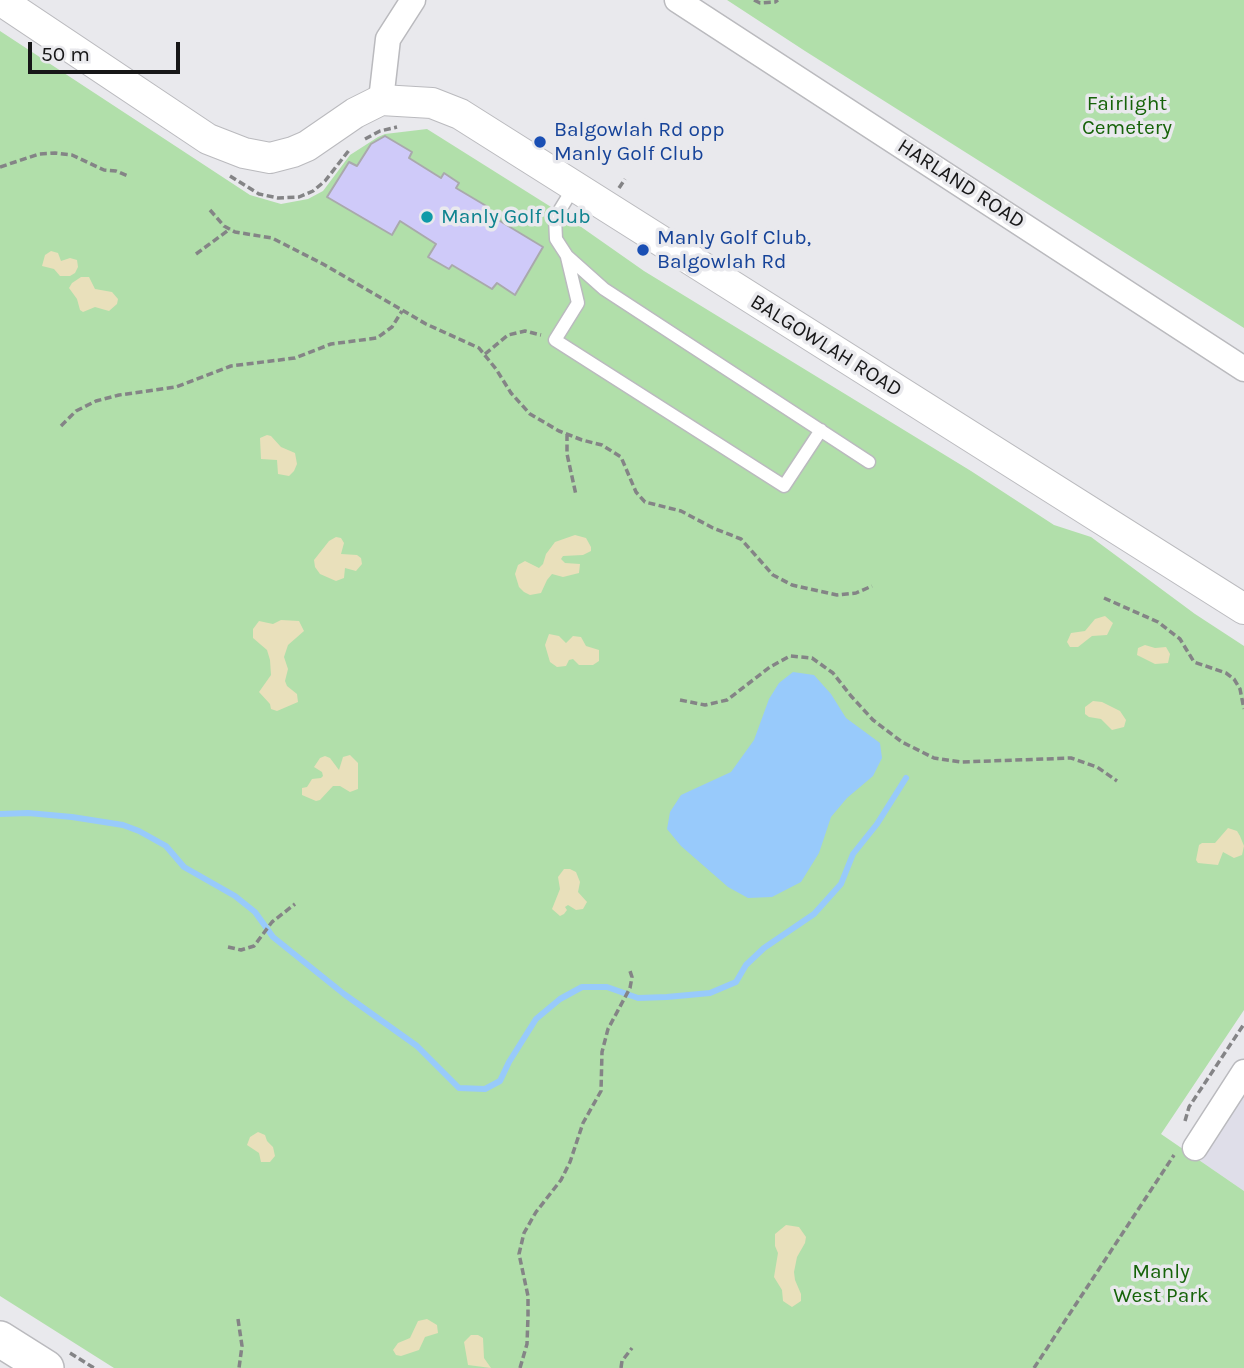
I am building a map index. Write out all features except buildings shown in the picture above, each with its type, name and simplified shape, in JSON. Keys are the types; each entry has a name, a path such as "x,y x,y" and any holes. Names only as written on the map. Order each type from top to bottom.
{"main road":[{"path":"0,1339 46,1368"}],"street":[{"path":"0,0 208,139 244,153 270,158 307,146 355,113 381,100 388,38 413,0"},
{"name":"HARLAND ROAD","path":"677,0 1244,369"},
{"name":"BALGOWLAH ROAD","path":"381,100 414,101 447,108 1244,610"},
{"path":"1195,1148 1244,1072"}],"lane":[{"path":"574,187 555,218 556,239 567,257 604,289 869,462"},
{"path":"567,257 578,303 555,340 784,486 821,430"}],"path":[{"path":"754,0 760,3 778,0"},
{"path":"0,167 39,154 55,153 72,155 104,170 128,176"},
{"path":"210,210 235,232 272,238 323,264 426,324 479,348 511,393 530,414 567,434 602,444 621,457 636,492 645,502 681,511 741,539 773,575 793,585 837,595 856,593 872,586"},
{"path":"196,254 230,229"},
{"path":"61,426 76,411 96,401 176,387 231,366 295,358 331,344 377,338 392,327 402,310"},
{"path":"485,354 508,335 525,331 555,340"},
{"path":"567,434 567,454 576,495"},
{"path":"1104,598 1158,622 1180,639 1194,662 1226,673 1234,679 1240,689 1244,709"},
{"path":"680,700 705,705 727,700 770,667 790,656 812,658 833,673 873,720 902,743 934,758 961,762 1071,758 1097,767 1117,781"},
{"path":"228,947 241,950 254,946 272,922 295,904"},
{"path":"520,1368 527,1344 528,1316 528,1296 519,1254 524,1233 536,1212 561,1180 570,1163 583,1123 601,1091 602,1052 608,1029 630,988 632,977 629,968"},
{"path":"1034,1368 1171,1161"},
{"path":"237,1320 242,1346 239,1368"},
{"path":"621,1368 622,1361 632,1348"}],"shaded area":[{"path":"1244,1094 1244,1191 1200,1161"}],"green space":[{"name":"Fairlight Cemetery","path":"727,0 1244,0 1244,328 805,51"},
{"name":"Manly Golf Club","path":"0,31 250,195 281,204 308,199 323,191 350,155 378,137 427,129 567,217 644,271 971,471 1054,525 1091,537 1195,614 1244,646 1244,1010 1161,1134 1244,1191 1244,1368 114,1368 0,1296"}],"sand":[{"path":"51,251 58,253 61,261 70,258 77,260 75,273 60,276 54,269 42,266 45,255"},
{"path":"81,277 89,277 95,289 112,292 118,299 117,304 109,311 95,307 83,312 80,310 77,299 69,288"},
{"path":"267,435 281,447 295,453 297,464 289,476 278,474 277,460 261,459 260,438"},
{"path":"575,535 586,538 591,551 583,555 563,556 561,559 565,563 580,564 579,573 563,577 552,574 541,593 530,595 524,592 519,587 515,574 518,565 525,561 539,568 555,542"},
{"path":"336,537 341,538 344,543 341,554 357,555 362,564 356,571 345,568 344,578 336,581 320,574 314,560 329,541"},
{"path":"1105,616 1113,623 1107,635 1092,636 1078,647 1070,647 1067,642 1071,633 1085,631 1095,619"},
{"path":"281,620 299,621 304,631 288,645 284,657 288,669 285,681 297,694 298,702 277,711 271,709 259,692 271,675 270,660 267,650 253,638 253,629 259,621 273,624"},
{"path":"549,634 559,636 566,643 573,636 581,637 586,646 599,650 599,661 593,665 579,665 573,659 569,660 566,666 557,667 550,662 545,645"},
{"path":"1145,645 1166,647 1170,654 1168,663 1155,664 1137,655 1138,648"},
{"path":"1093,701 1102,702 1120,711 1126,720 1124,727 1112,730 1101,719 1085,714 1085,707"},
{"path":"350,755 358,763 358,789 350,792 340,786 333,786 316,801 302,795 302,788 307,787 312,779 323,776 322,772 314,767 320,758 330,758 339,770 343,757"},
{"path":"1228,828 1237,831 1240,836 1244,846 1242,855 1234,858 1223,852 1218,865 1198,863 1196,860 1199,845 1215,843"},
{"path":"564,869 576,872 580,882 578,892 587,902 583,909 576,910 568,905 565,907 567,910 560,916 552,909 560,889 558,877"},
{"path":"258,1132 265,1135 273,1147 275,1156 270,1162 261,1162 259,1153 247,1145 250,1137"},
{"path":"786,1225 799,1227 806,1237 794,1272 801,1301 792,1307 783,1301 782,1290 774,1277 778,1253 775,1234"},
{"path":"427,1319 437,1325 438,1333 425,1337 419,1350 396,1355 393,1350 398,1343 410,1338 418,1321"},
{"path":"471,1335 483,1338 484,1358 491,1368 468,1365 464,1342"}],"water":[{"path":"793,672 814,675 831,694 846,718 880,743 882,758 873,776 847,798 831,817 819,853 801,882 772,897 748,898 728,887 681,846 667,829 670,812 681,795 731,772 754,740 769,699 779,683"}],"waterway":[{"path":"0,814 28,813 123,825 166,846 184,867 235,896 255,912 273,937 344,994 417,1046 459,1088 485,1089 500,1081 536,1019 560,999 582,987 607,987 638,998 710,993 736,982 746,965 764,948 814,914 841,884 853,854 877,824 906,778"}],"place":[{"name":"Balgowlah Rd opp Manly Golf Club","path":"540,142"},
{"name":"Manly Golf Club","path":"427,217"},
{"name":"Manly Golf Club, Balgowlah Rd","path":"643,250"}],"park label":[{"name":"Manly West Park","path":"1161,1284"}]}
